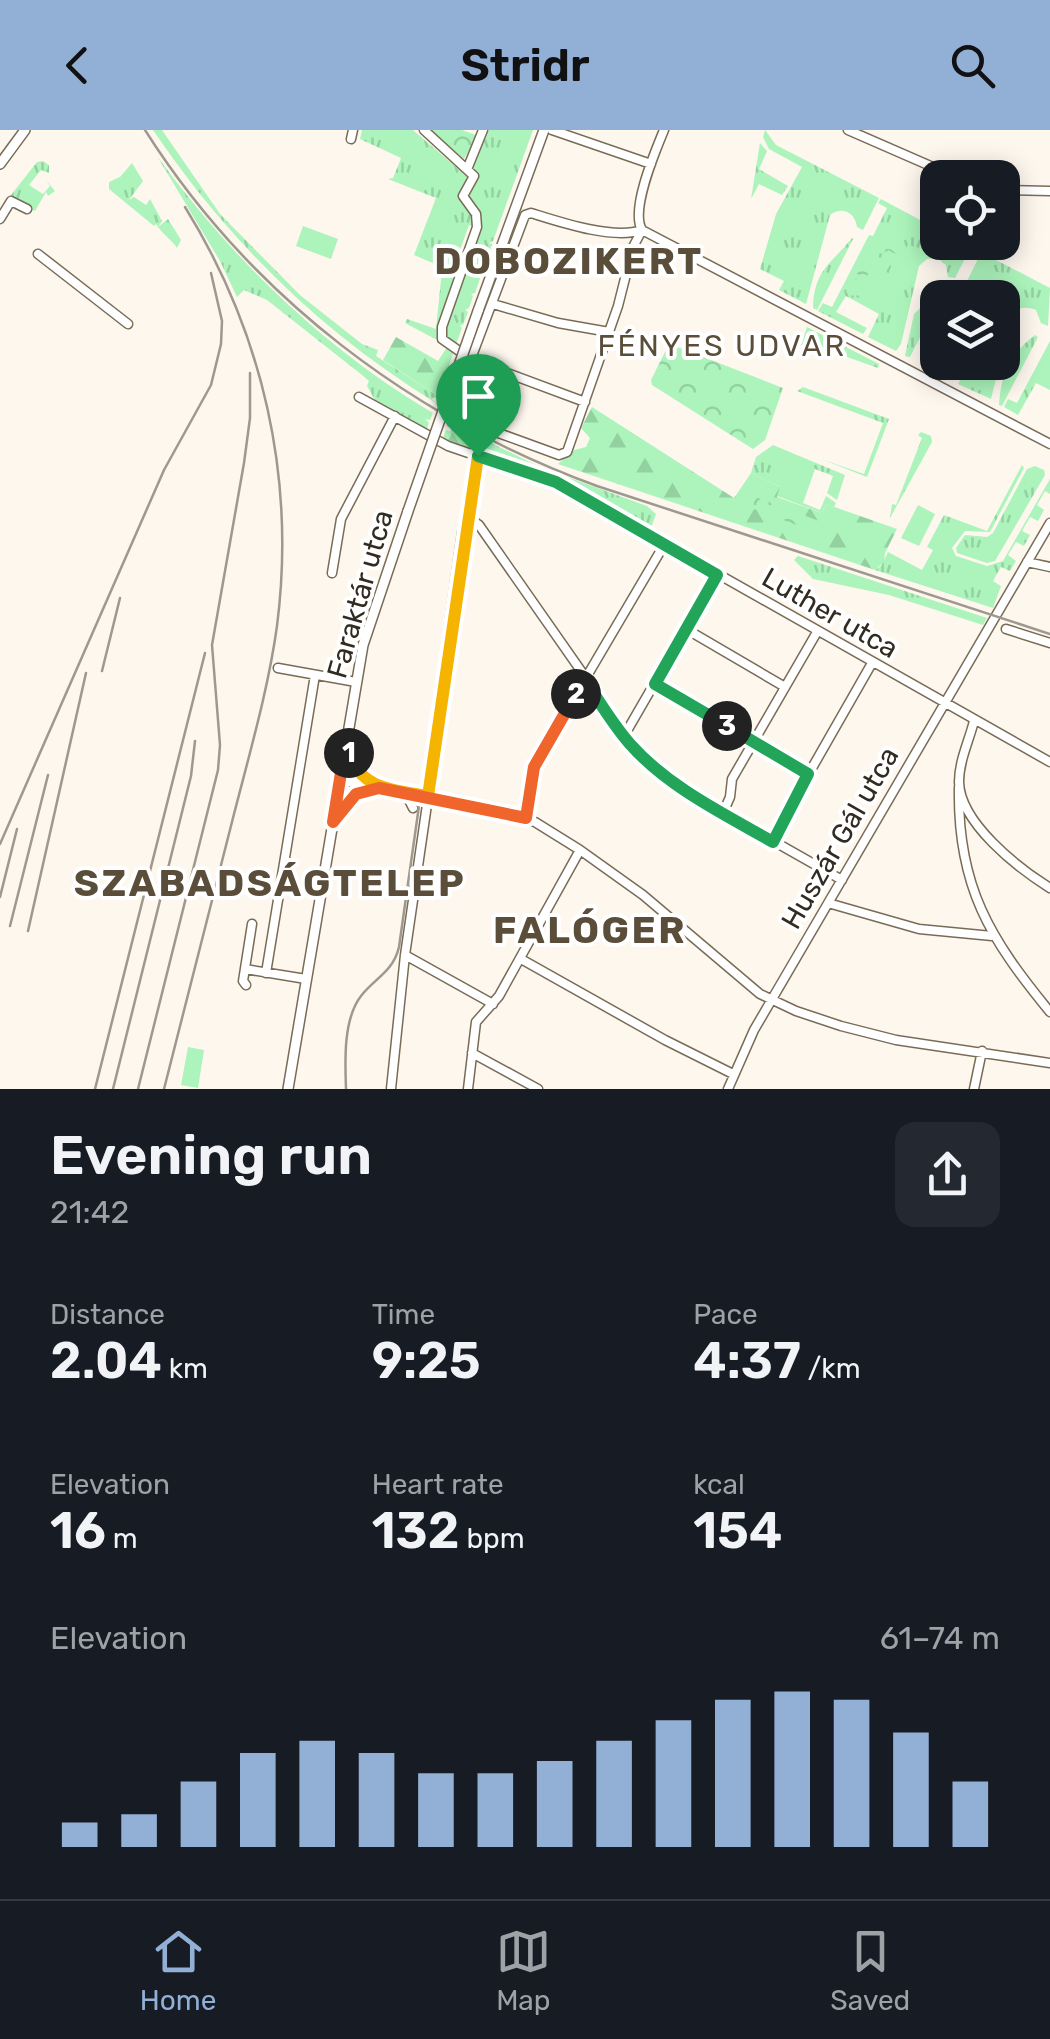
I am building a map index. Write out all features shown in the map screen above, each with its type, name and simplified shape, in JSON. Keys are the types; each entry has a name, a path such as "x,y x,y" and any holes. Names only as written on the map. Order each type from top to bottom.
{"main road":[{"path":"0,164 25,130"},
{"name":"Faraktár utca","path":"288,1089 359,667 382,582 544,130"},
{"path":"346,742 357,772 379,788"},
{"path":"333,822 356,794 379,788"}],"street":[{"path":"424,130 468,168 474,179 463,196 476,212 478,226 440,333 448,345 472,360 586,402"},
{"path":"468,168 483,130"},
{"path":"552,130 651,164"},
{"path":"664,130 638,216 642,230 633,247 569,450 559,455 493,431 456,401 527,214 629,233 642,230 1050,444"},
{"path":"850,130 920,161"},
{"path":"1020,190 1050,191"},
{"path":"0,219 11,201 27,209"},
{"path":"38,254 128,324"},
{"path":"493,304 609,332"},
{"name":"Luther utca","path":"359,396 448,446 556,482 1050,762"},
{"path":"332,573 341,519 395,416"},
{"path":"392,1089 405,955 478,456"},
{"path":"468,518 479,525 624,736 645,759 722,813 842,880"},
{"name":"Huszár Gál utca","path":"728,1089 772,1000 1050,523"},
{"path":"526,818 536,764 664,544"},
{"path":"1027,562 1050,567"},
{"path":"624,736 717,575"},
{"path":"686,629 786,687"},
{"path":"1006,629 1050,643"},
{"path":"722,813 731,795 732,779 817,632"},
{"path":"773,842 872,663"},
{"path":"278,668 356,682"},
{"path":"266,973 316,675"},
{"path":"655,684 808,774"},
{"path":"974,721 959,787 961,840 970,876 992,936 1050,1012"},
{"path":"340,780 526,818 580,850 643,896 772,1000 869,1034 1050,1063"},
{"path":"959,787 970,814 988,837 1010,859 1050,888"},
{"path":"405,792 413,808"},
{"path":"468,1089 475,1023 493,1004 580,850"},
{"path":"828,903 885,922 992,936"},
{"path":"246,985 244,970 252,924"},
{"path":"405,955 493,1004"},
{"path":"520,958 664,1040 733,1074"},
{"path":"244,970 306,979"},
{"path":"974,1089 982,1051"},
{"path":"472,1053 538,1089"}],"green space":[{"path":"153,130 162,130 220,214 300,295 362,344 378,350 376,356 438,396 432,399 436,403 354,346 280,282 213,210"},
{"path":"362,130 413,130 471,180 463,190 473,211 475,227 469,225 457,258 463,261 458,268 442,267 414,255 436,198 388,179 393,178 401,158 360,139"},
{"path":"429,130 462,130 476,135 481,130 464,159"},
{"path":"489,130 533,130 493,241 489,243 492,244 484,257 487,258 465,310 468,312 455,347 444,334 479,227 467,193 477,179 471,166"},
{"path":"765,130 776,145 879,198 863,230 847,212 830,215 806,304 779,290 784,281 760,269 776,214 802,167 769,149 763,137"},
{"path":"760,143 767,151 759,169 788,186 782,195 759,184 751,199"},
{"path":"157,156 216,230 282,299 354,360 433,413 430,420 425,419 429,423 426,431 375,400 367,386 369,381 267,300 244,290 237,297"},
{"path":"37,162 49,165 49,173 41,170 29,185 43,194 50,186 46,180 55,191 48,196 46,192 35,211 11,199 0,217 0,209"},
{"path":"132,163 143,181 129,200 134,197 146,205 150,199 162,221 158,227 109,189 109,182 120,177"},
{"path":"881,199 920,220 920,260 926,260 919,266 896,351 868,337 879,314 846,296 836,312 867,328 863,334 818,311 823,303 832,307 869,235 873,236 887,208 878,203"},
{"path":"900,209 897,221 905,224 901,231 897,226 890,234 902,241 898,251 903,254 908,244 920,250 915,264 903,258 902,265 899,264 901,257 888,250 886,256 893,260 883,277 870,270 862,287 873,295 870,301 857,295 858,288 853,296 846,292 859,275 856,273 863,260 873,265 879,253 883,254 886,249 878,245 889,230 886,228 893,213 897,215"},
{"path":"168,219 181,240 177,248 158,227"},
{"path":"303,226 338,239 331,259 296,246"},
{"path":"852,238 817,310 813,308 820,276"},
{"path":"940,260 964,260 955,278 948,277 946,265"},
{"path":"978,260 996,260 1050,288 1048,326 1041,323 1036,310 1020,309 1020,280 968,280"},
{"path":"983,260 988,260 986,265 993,268 992,272 998,272 994,279 989,274 987,280 973,280"},
{"path":"442,270 452,275 454,283 438,331 441,342 405,323 407,319 436,329"},
{"path":"920,308 920,337 910,357 905,356 914,314"},
{"path":"807,327 879,364 878,368 808,343 806,347 801,345"},
{"path":"1035,335 1038,337 1020,372 1020,348"},
{"path":"396,337 438,361 447,347 454,351 438,396 383,360"},
{"path":"1050,341 1050,390 1036,383 1018,415 1004,407 1008,399 1017,403"},
{"path":"675,346 783,388 765,440 753,449 652,385 666,350"},
{"path":"960,380 996,380 991,399 958,384"},
{"path":"1016,380 1002,406 999,405 1002,383"},
{"path":"803,387 889,419 867,477 821,459 864,474 883,423 797,391"},
{"path":"592,407 734,498 751,473 780,487 777,497 822,513 826,504 897,529 884,562 875,570 558,464 574,450 586,447 590,438 581,428"},
{"path":"448,422 540,467 647,506 656,514 649,533 555,479 452,445 446,430 450,432 452,428 447,426"},
{"path":"448,422 516,458 508,463 442,440 446,430 450,432 452,428 447,426"},
{"path":"921,432 931,436 932,442 890,518 892,504 896,505 922,438 918,435"},
{"path":"773,445 845,475 837,500 827,493 833,476 815,469 803,503 820,510 826,496 836,503 834,507 826,504 822,513 777,496 780,487 751,473 756,457"},
{"path":"792,460 811,467 798,502 780,495"},
{"path":"1022,465 1024,468 990,532 965,531 952,548 956,556 987,566 1003,561 1050,479 1050,494 1045,491 1037,505 1044,510 1038,521 1030,517 1022,531 1030,535 1024,546 1016,542 1008,555 1016,561 1010,571 1001,567 993,581 1001,586 993,608 875,570 888,552 922,570 933,550 927,547 944,515 987,531"},
{"path":"1035,466 1044,470 1045,475 995,561 987,563 957,553 965,535 987,537 993,533 1027,469"},
{"path":"753,496 819,521 815,532 749,507"},
{"path":"918,505 935,514 919,546 901,538"},
{"path":"798,556 987,618 983,625 889,595 813,579 794,560"},
{"path":"188,1047 204,1050 198,1088 181,1085"}],"waterway":[{"path":"460,552 463,531"},
{"path":"442,675 459,557"},
{"path":"437,706 440,682"},
{"path":"426,779 434,726"}],"railway":[{"path":"145,130 234,247 286,298 341,345 401,388 463,425 597,486 1050,634"},
{"path":"164,1089 263,699 277,626 282,571 282,516 267,408 235,305 185,207"},
{"path":"0,844 164,470 211,385 222,321 211,273"},
{"path":"138,1089 218,770 220,745 212,645 244,463 250,373"},
{"path":"346,1089 346,1041 355,1005 392,963 399,947 458,531"},
{"path":"102,671 120,598"},
{"path":"95,1089 205,653"},
{"path":"28,931 86,673"},
{"path":"113,1089 191,776 195,741"},
{"path":"10,926 48,775"},
{"path":"0,897 17,829"}],"district":[{"name":"DOBOZIKERT","path":"569,261"},
{"name":"FÉNYES UDVAR","path":"722,346"},
{"name":"SZABADSÁGTELEP","path":"270,883"},
{"name":"FALÓGER","path":"590,930"}],"route":[{"path":"478,456 556,482 717,575 655,684 808,774 773,842 695,796 645,759 585,680 536,764 526,818 379,788 356,794 333,822 346,742 355,769 370,783 428,796 478,456"}]}
